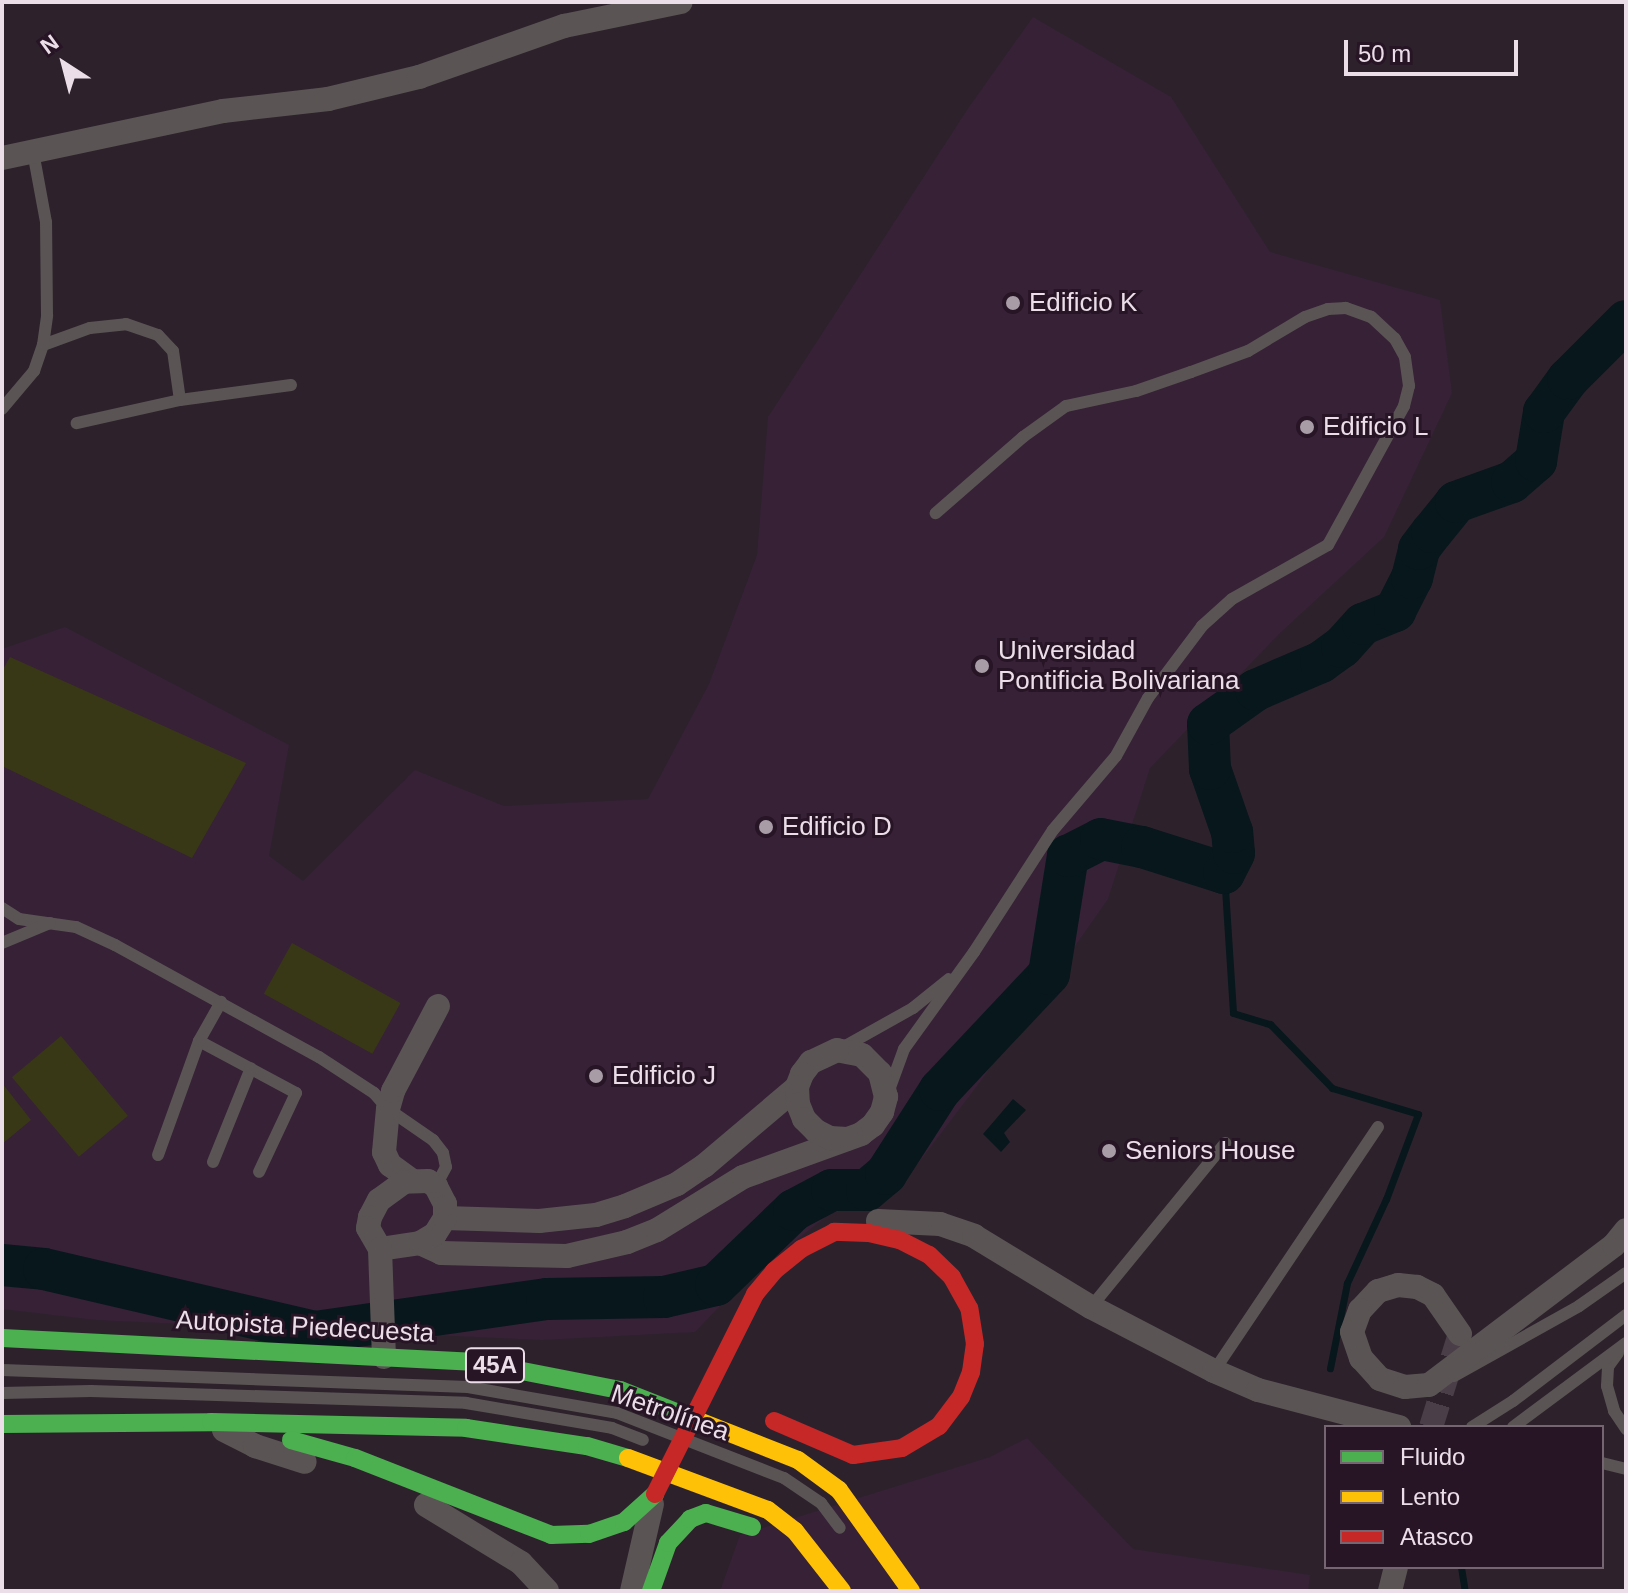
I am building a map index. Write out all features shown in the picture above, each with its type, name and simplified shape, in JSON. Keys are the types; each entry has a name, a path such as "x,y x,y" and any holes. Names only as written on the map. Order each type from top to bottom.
{"highway":[{"path":"211,1422 355,1458 551,1535 589,1534 624,1522 655,1494 755,1294 774,1271 801,1249 834,1232 868,1233 899,1240 929,1255 952,1277 969,1308 975,1344 971,1372 961,1397 939,1426 902,1448 871,1455 853,1455 756,1413"},
{"name":"Autopista Piedecuesta","path":"2,1338 476,1362 620,1390 798,1460 839,1490 911,1591"},
{"path":"620,1390 687,1394 728,1402"},
{"path":"2,1424 211,1422 466,1428 599,1448 768,1510 795,1531 842,1591"},
{"path":"651,1591 677,1530 690,1519 706,1513 723,1516 814,1553"}],"street":[{"path":"2,158 223,111 328,99 419,77 564,26 681,2"},
{"path":"380,1249 420,1243 435,1234 445,1218 445,1204 436,1186 428,1181 411,1180 390,1165 384,1152 393,1091 438,1006"},
{"path":"420,1243 441,1253 567,1256 627,1242 689,1213 743,1177 847,1139 873,1125 882,1112 886,1097 880,1073 862,1055 837,1050 811,1062 797,1087 704,1166 677,1184 625,1206 596,1215 539,1221 445,1218"},
{"path":"797,1087 798,1104 804,1119 816,1131 830,1138 847,1139"},
{"path":"384,1357 380,1249 368,1228 379,1200 411,1180"},
{"path":"834,1232 868,1221 940,1224 974,1236 1091,1307 1214,1371 1258,1390 1391,1425"},
{"path":"1460,1334 1433,1295 1417,1287 1398,1285 1378,1291 1360,1310 1352,1332 1361,1358 1380,1379 1405,1387 1429,1385 1614,1245 1626,1230"},
{"path":"211,1422 255,1446 406,1495 487,1539 521,1563 547,1591"},
{"path":"632,1591 655,1494"},
{"path":"1390,1591 1396,1569"}],"lane":[{"path":"2,409 34,371 43,345 47,315 46,222 33,152"},
{"path":"886,1097 904,1049 966,964 1053,830 1104,774 1148,698 1202,626 1232,599 1328,545 1354,504 1404,406 1409,386 1405,357 1395,339 1371,317 1346,308 1328,309 1305,317 1248,351 1136,391 1066,406 1023,437 936,513"},
{"path":"43,345 90,328 126,324 158,335 173,351 180,400"},
{"path":"77,423 180,400 291,385"},
{"path":"2,908 19,919 76,927 102,939 319,1057 374,1093 388,1109 433,1140 443,1153 446,1167 436,1186"},
{"path":"2,943 50,923"},
{"path":"837,1050 913,1008 966,964"},
{"path":"158,1155 199,1041 221,1002"},
{"path":"199,1041 296,1093 259,1172"},
{"path":"213,1162 251,1068"},
{"path":"1214,1371 1378,1127"},
{"path":"1091,1307 1225,1143"},
{"path":"1429,1385 1465,1373 1579,1306 1626,1273"},
{"path":"1475,1425 1513,1401 1624,1319"},
{"path":"1516,1425 1625,1343"},
{"path":"1625,1343 1608,1367 1607,1386 1614,1411 1626,1429"},
{"name":"Metrolínea","path":"2,1370 468,1387 617,1413 784,1478 821,1503 849,1541"},
{"name":"Metrolínea","path":"2,1393 91,1391 466,1403 612,1428 654,1444"},
{"name":"Metrolínea","path":"668,1449 695,1460"},
{"path":"1604,1464 1626,1469"}],"shaded area":[{"name":"Universidad Pontificia Bolivariana","path":"1033,17 1171,97 1270,252 1440,300 1452,393 1384,537 1279,634 1150,768 1108,899 980,1082 898,1190 828,1215 741,1284 695,1332 542,1340 96,1320 2,1309 2,649 65,627 289,745 269,856 303,881 415,770 504,806 648,799 709,684 757,555 768,417 969,107"},
{"path":"10,657 246,763 192,858 2,766 2,671"},
{"path":"292,943 400,1003 372,1054 264,994"},
{"path":"61,1036 128,1116 79,1157 12,1077"},
{"path":"2,1083 31,1120 2,1144"},
{"path":"1013,1099 1026,1110 1004,1133 1010,1142 1001,1152 983,1134"},
{"path":"1027,1438 1133,1549 1310,1575 1308,1591 720,1591 740,1535 990,1457"}],"waterway":[{"path":"2,1265 44,1269 315,1332 547,1299 664,1297 716,1285 794,1210 832,1190 867,1190 886,1174 940,1090 1049,974 1068,856 1101,839 1142,847 1224,873 1234,853 1232,832 1210,769 1208,724 1256,690 1321,662 1342,647 1363,624 1395,611 1412,578 1419,549 1432,532 1456,502 1512,482 1536,461 1544,412 1568,379 1626,321"},
{"path":"1224,873 1233,1013 1270,1024 1332,1088 1418,1114 1386,1199 1347,1283 1330,1368"},
{"path":"1461,1569 1465,1591"}],"tunnel":[{"path":"1432,1425 1460,1334"}],"traffic: fast":[{"path":"2,1338 476,1362 620,1390 699,1421"},
{"path":"2,1424 211,1422 466,1428 587,1446 628,1458"},
{"path":"291,1440 355,1458 551,1535 589,1534 624,1522 655,1494"},
{"path":"651,1591 668,1543 690,1519 706,1513 752,1527"}],"traffic: slow":[{"path":"699,1421 798,1460 839,1490 911,1591"},
{"path":"628,1458 768,1510 795,1531 842,1591"}],"traffic: jam":[{"path":"774,1421 853,1455 902,1448 939,1426 961,1397 971,1372 975,1344 969,1308 952,1277 929,1255 899,1240 868,1233 834,1232"},
{"path":"655,1494 755,1294 774,1271 801,1249 834,1232"}],"place":[{"name":"Edificio K","path":"1013,303"},
{"name":"Edificio L","path":"1307,427"},
{"name":"Universidad Pontificia Bolivariana","path":"982,666"},
{"name":"Edificio D","path":"766,827"},
{"name":"Edificio J","path":"596,1076"},
{"name":"Seniors House","path":"1109,1151"}]}
